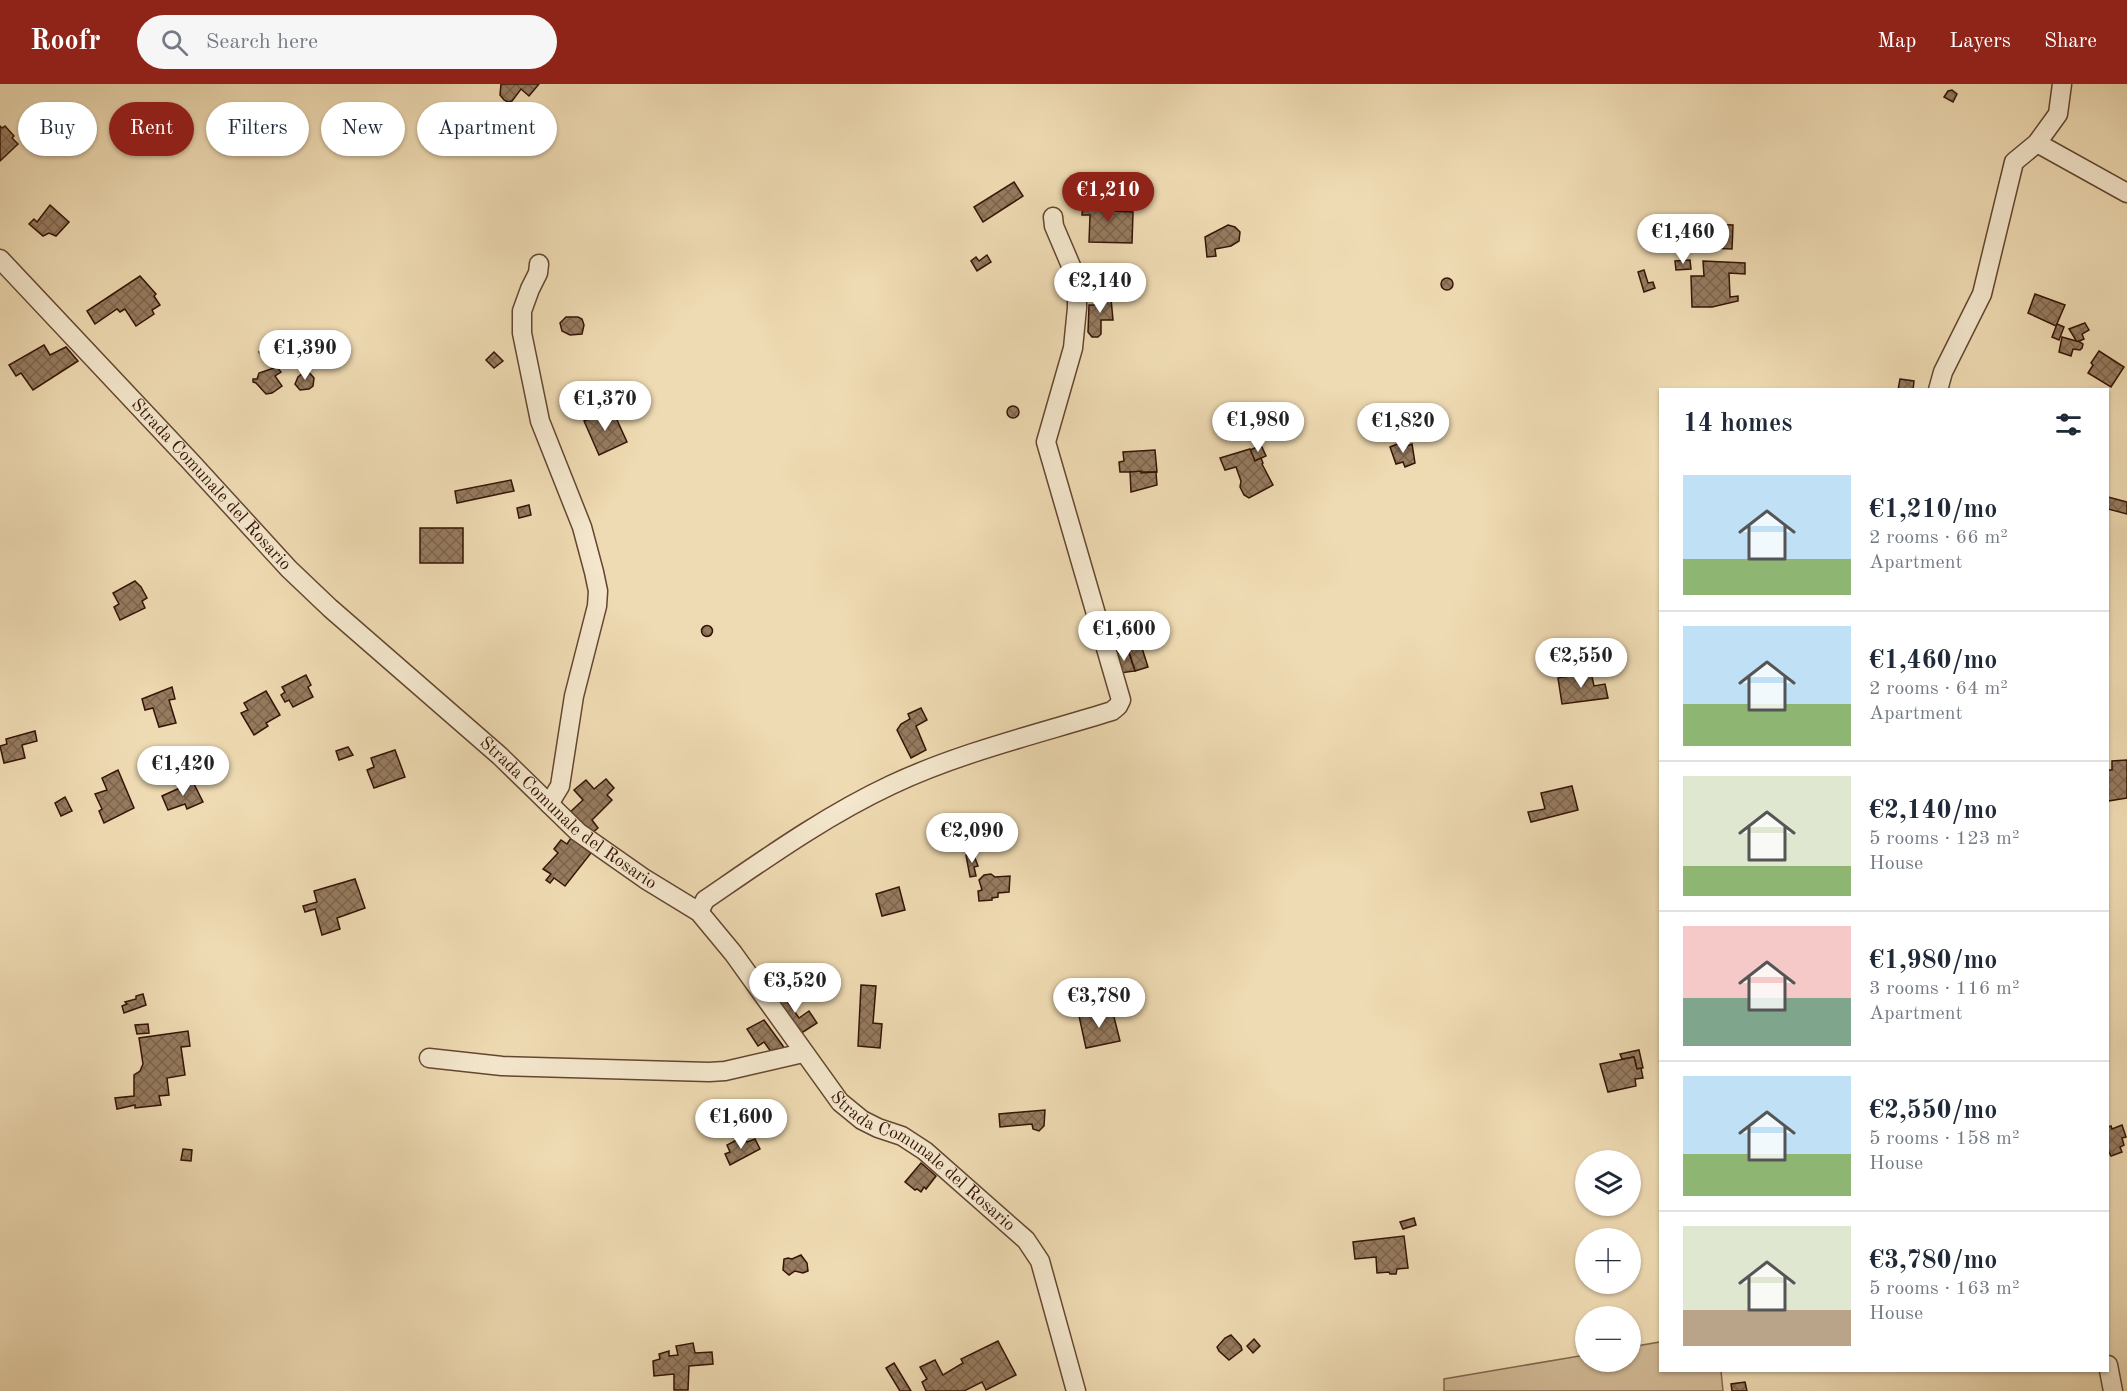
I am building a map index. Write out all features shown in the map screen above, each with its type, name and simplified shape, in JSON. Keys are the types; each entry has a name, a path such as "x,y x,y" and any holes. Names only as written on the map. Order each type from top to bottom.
{"street":[{"path":"1939,388 1943,372 1982,294 2014,162 2037,143 2058,114 2062,84"},
{"path":"2037,143 2127,193"},
{"path":"699,912 705,900 786,845 851,805 892,784 958,758 1112,711 1118,706 1121,700 1046,442 1072,348 1077,280 1054,226 1053,217"},
{"name":"Strada Comunale del Rosario","path":"0,260 289,569 330,608 500,756 578,832 645,879 699,912 733,953 840,1102 862,1120 902,1136 925,1151 1026,1240 1040,1261 1076,1391"},
{"path":"539,264 538,273 522,311 525,353 540,422 582,527 598,591 597,606 574,696 560,786 549,804"},
{"path":"429,1058 502,1066 709,1072 726,1071 803,1053"},
{"path":"2109,1370 2113,1391"}],"shaded area":[{"path":"1659,1342 1659,1372 1721,1372 1723,1391 1444,1391 1444,1379 1575,1357 1575,1372 1641,1372 1641,1345"}],"building":[{"path":"501,84 539,84 529,96 521,89 512,101 504,100 500,95"},
{"path":"1952,90 1957,94 1953,102 1944,97 1948,91"},
{"path":"0,126 2,128 5,126 18,144 0,161"},
{"path":"1014,182 1023,196 983,222 974,207"},
{"path":"1122,185 1138,186 1137,196 1122,195"},
{"path":"1083,200 1114,201 1113,211 1133,212 1132,243 1089,242 1090,215 1082,215"},
{"path":"50,205 69,222 56,236 49,233 43,236 29,224 34,219 37,222"},
{"path":"1709,224 1733,225 1732,249 1708,248"},
{"path":"1228,225 1240,232 1239,241 1231,246 1215,249 1216,256 1207,257 1205,237"},
{"path":"987,255 991,262 977,271 971,261 976,257 979,261"},
{"path":"1690,260 1691,269 1676,270 1675,261"},
{"path":"1703,261 1745,263 1745,274 1729,273 1730,297 1738,296 1738,301 1712,307 1692,307 1691,276 1704,276"},
{"path":"1644,270 1648,283 1653,282 1655,288 1644,292 1638,272"},
{"path":"140,276 156,294 154,296 160,305 152,310 154,314 136,326 125,309 120,312 117,309 95,324 87,311"},
{"path":"1447,278 1453,284 1447,290 1441,284"},
{"path":"1104,288 1110,288 1113,320 1101,320 1101,334 1098,337 1092,337 1088,332 1089,305 1100,305 1100,295 1104,295"},
{"path":"2035,294 2065,305 2056,326 2028,313"},
{"path":"566,317 582,319 584,325 582,334 570,335 562,331 560,323"},
{"path":"2085,323 2089,330 2082,334 2084,339 2077,342 2069,329"},
{"path":"2057,324 2064,327 2059,340 2052,337"},
{"path":"2062,337 2080,342 2083,344 2082,348 2073,349 2071,356 2059,352"},
{"path":"269,339 284,358 273,366 267,360 266,352 261,355 259,352 263,349 261,345"},
{"path":"44,345 50,355 66,347 78,361 33,390 21,373 16,376 9,365"},
{"path":"2099,351 2124,367 2111,387 2088,373"},
{"path":"494,352 503,361 494,368 486,360"},
{"path":"277,367 281,372 275,376 282,386 266,394 253,382 253,379 257,379 259,373"},
{"path":"307,370 314,378 313,386 300,390 295,384 298,377"},
{"path":"1900,379 1914,381 1913,388 1898,388"},
{"path":"1015,406 1019,412 1015,418 1011,418 1007,410"},
{"path":"612,409 627,442 599,455 584,421"},
{"path":"1405,441 1407,446 1412,444 1415,463 1405,467 1403,462 1396,464 1390,447"},
{"path":"1261,445 1266,456 1255,461 1250,450"},
{"path":"1250,449 1255,461 1261,458 1273,485 1249,498 1244,495 1240,487 1241,481 1236,467 1225,470 1220,458"},
{"path":"1155,450 1157,472 1120,472 1119,462 1124,461 1123,452"},
{"path":"1141,471 1141,473 1156,472 1157,485 1131,492 1130,472"},
{"path":"511,480 514,491 457,503 455,491"},
{"path":"2109,497 2127,502 2127,514 2109,509"},
{"path":"529,505 531,515 519,518 517,508"},
{"path":"420,528 463,528 463,563 420,563"},
{"path":"135,581 147,598 142,601 145,608 120,620 114,607 119,604 113,593"},
{"path":"707,625 713,631 707,637 701,631"},
{"path":"1141,645 1148,667 1135,671 1128,649"},
{"path":"1128,650 1135,671 1120,673 1114,655"},
{"path":"1553,652 1556,667 1547,669 1544,654"},
{"path":"1591,672 1594,686 1605,684 1608,698 1562,704 1558,678"},
{"path":"306,675 313,697 293,707 289,700 285,702 281,695 285,692 282,687"},
{"path":"172,687 175,699 169,700 176,723 159,727 153,708 145,710 142,699"},
{"path":"266,691 280,715 266,723 268,726 254,735 241,713 248,710 244,703"},
{"path":"921,708 927,720 916,726 926,750 911,758 897,730 901,724 910,719 908,714"},
{"path":"35,731 37,741 22,745 25,758 4,763 0,746 7,744 6,739"},
{"path":"348,747 353,755 339,760 336,751"},
{"path":"395,750 405,777 374,788 367,770 374,767 371,758"},
{"path":"2127,760 2127,798 2109,801 2109,770 2112,770 2112,761"},
{"path":"118,770 134,808 104,823 99,811 102,809 95,794 107,790 102,778"},
{"path":"606,779 614,788 607,795 612,800 592,820 598,828 590,835 566,816 583,800 574,790 586,780 594,789"},
{"path":"193,782 203,802 187,809 185,804 168,810 162,796"},
{"path":"1572,786 1578,810 1531,822 1528,812 1545,809 1541,793"},
{"path":"65,797 72,811 61,816 55,803"},
{"path":"571,838 591,853 565,886 554,878 550,883 546,880 551,874 543,869 558,853 554,849 561,840 567,844"},
{"path":"973,853 978,866 974,867 976,876 970,877 966,855"},
{"path":"991,874 995,877 1010,876 1009,892 998,893 998,897 992,900 979,901 978,891 982,890 979,880 984,875"},
{"path":"355,879 365,908 337,918 340,929 322,935 315,909 305,912 303,906 317,902 314,891"},
{"path":"899,887 905,910 882,916 876,894"},
{"path":"861,985 876,986 873,1023 882,1024 880,1048 858,1046"},
{"path":"783,990 799,1018 809,1011 817,1023 800,1034 773,997"},
{"path":"143,994 146,1005 124,1013 122,1006 127,1004 125,1002"},
{"path":"1112,1009 1120,1041 1086,1048 1079,1016"},
{"path":"764,1020 784,1048 772,1053 764,1042 758,1046 747,1029"},
{"path":"148,1024 149,1033 137,1034 135,1025"},
{"path":"188,1031 190,1046 181,1047 185,1075 167,1078 169,1095 159,1096 161,1105 135,1108 135,1105 117,1109 115,1098 134,1096 134,1075 140,1071 143,1064 139,1038"},
{"path":"1639,1050 1643,1068 1637,1069 1634,1057 1622,1059 1620,1054"},
{"path":"1634,1057 1637,1069 1641,1068 1643,1078 1635,1079 1636,1086 1608,1092 1600,1064"},
{"path":"1045,1110 1044,1126 1039,1131 1033,1129 1032,1124 1000,1127 999,1114"},
{"path":"2122,1125 2126,1137 2122,1138 2124,1145 2120,1147 2122,1152 2111,1156 2109,1127 2112,1129"},
{"path":"744,1136 747,1142 755,1139 760,1149 730,1165 725,1154 730,1152 727,1145"},
{"path":"183,1149 192,1150 191,1161 181,1160"},
{"path":"921,1163 936,1176 921,1192 905,1182"},
{"path":"1414,1218 1416,1225 1403,1229 1400,1222"},
{"path":"1404,1236 1408,1268 1397,1269 1396,1274 1377,1273 1376,1257 1355,1259 1353,1242"},
{"path":"801,1255 807,1263 808,1271 803,1273 795,1271 789,1275 783,1270 784,1259 792,1259"},
{"path":"1231,1335 1242,1350 1229,1360 1217,1347"},
{"path":"1254,1339 1260,1346 1253,1353 1247,1346"},
{"path":"998,1341 1016,1375 986,1390 982,1382 964,1391 926,1391 922,1382 927,1379 920,1367 935,1360 943,1375 963,1363 961,1359"},
{"path":"693,1343 695,1353 712,1352 713,1364 689,1366 688,1390 674,1390 674,1374 654,1376 653,1361 660,1359 659,1354 669,1351 669,1356 678,1355 676,1346"},
{"path":"894,1363 911,1391 900,1391 886,1368"},
{"path":"1745,1382 1747,1391 1732,1391 1731,1384"}]}
